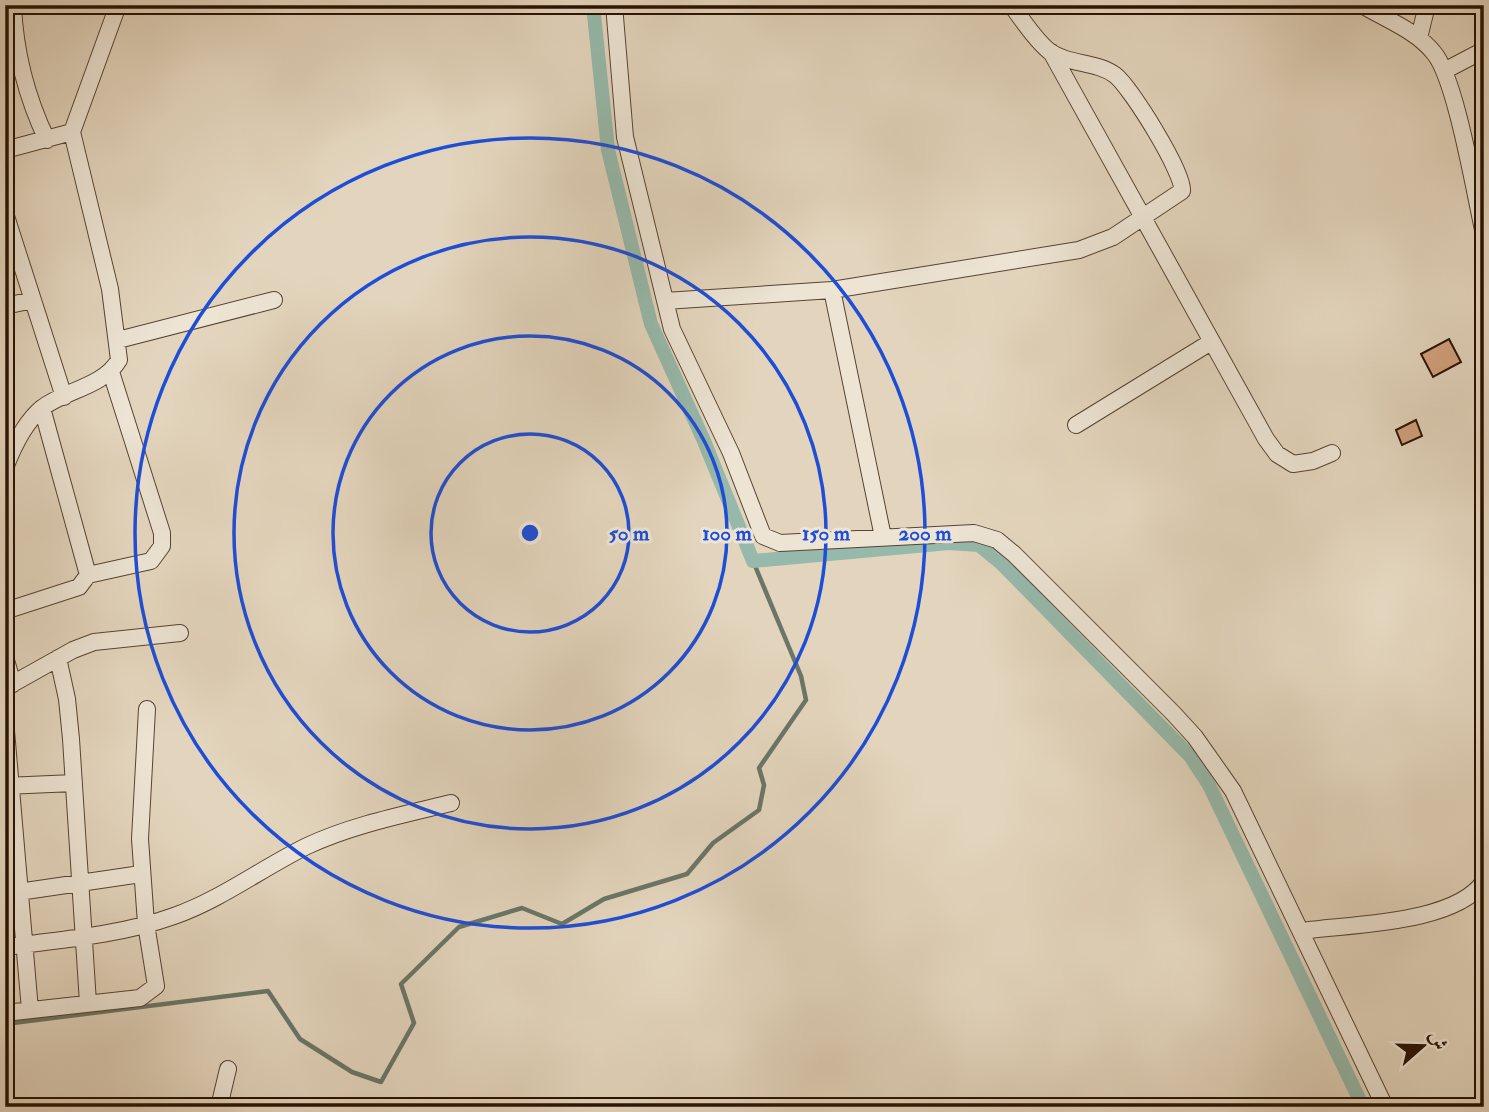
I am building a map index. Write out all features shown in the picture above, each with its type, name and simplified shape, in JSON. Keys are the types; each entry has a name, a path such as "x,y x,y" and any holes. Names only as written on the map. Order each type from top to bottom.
{"street":[{"path":"13,5 10,24 20,69 33,111 47,140"},
{"path":"6,463 20,435 43,408 111,372 119,360 110,289 72,132 118,5"},
{"path":"614,5 625,137 665,301 683,357 725,440 764,536 780,542 974,533 997,540 1014,554 1195,737 1233,790 1385,1107"},
{"path":"1362,5 1419,38 1434,53 1444,71 1484,234"},
{"path":"1419,38 1427,5"},
{"path":"1014,7 1051,52 1211,342 1277,454 1285,461 1301,464 1332,453"},
{"path":"1444,71 1484,50"},
{"path":"665,301 832,290 1079,250 1113,237 1175,199 1184,188 1156,133 1128,88 1115,75 1051,52"},
{"path":"5,150 72,132"},
{"path":"5,213 64,397"},
{"path":"832,290 883,537"},
{"path":"5,306 33,300"},
{"path":"118,340 274,300"},
{"path":"1076,425 1211,342"},
{"path":"5,611 79,587 88,575 151,561 163,546 162,533 111,372"},
{"path":"43,408 88,575"},
{"path":"5,657 9,686 58,658 94,642 180,633"},
{"path":"58,658 67,699 88,1003"},
{"path":"5,1013 140,998 154,990 156,980 141,874 141,808 147,709"},
{"path":"5,719 12,893 24,944 30,1010"},
{"path":"8,786 74,783"},
{"path":"5,947 146,924 199,906 323,839 351,828 451,803"},
{"path":"12,893 141,874"},
{"path":"1301,930 1437,913 1478,890 1484,881"},
{"path":"219,1107 228,1069"}],"building":[{"path":"1449,339 1461,362 1433,377 1421,354"},
{"path":"1416,420 1422,436 1402,445 1396,430"}],"waterway":[{"path":"593,5 608,150 651,324 704,441 753,561 949,543 979,545 1001,563 1190,756 1209,785 1363,1107"},
{"path":"5,1024 268,991 300,1039 352,1072 381,1082 414,1023 401,984 459,927 522,908 562,924 604,899 687,874 713,843 759,810 764,785 759,768 806,700 801,676 753,561"}]}
